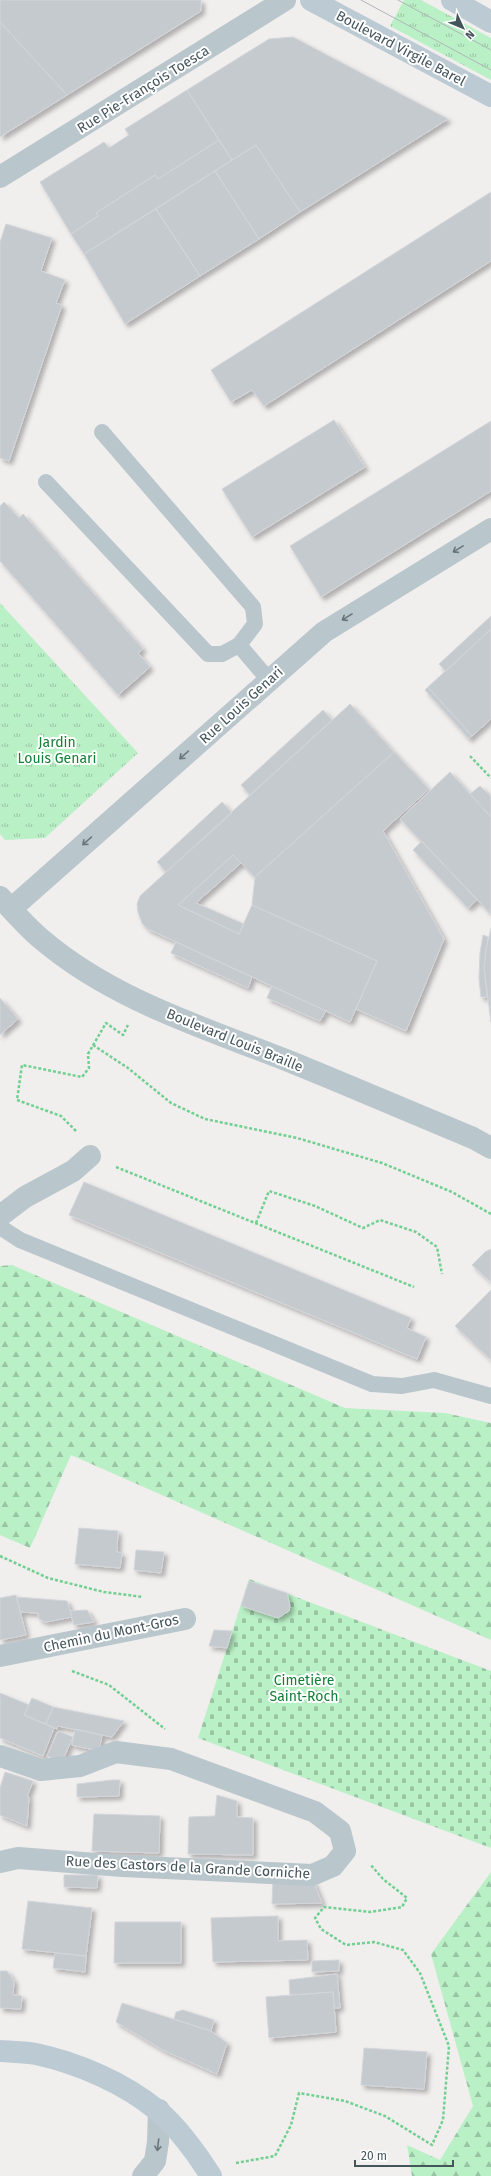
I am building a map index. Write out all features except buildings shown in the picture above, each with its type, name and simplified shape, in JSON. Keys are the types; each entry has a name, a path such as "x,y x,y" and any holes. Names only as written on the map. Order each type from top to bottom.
{"main road":[{"name":"Boulevard Virgile Barel","path":"311,0 491,96"},
{"path":"452,0 491,22"},
{"path":"0,2051 36,2054 82,2068 136,2094 159,2110 208,2172"}],"street":[{"name":"Rue Pie-François Toesca","path":"0,177 285,0"},
{"name":"Rue Louis Genari","path":"6,903 324,632 491,529"},
{"name":"Boulevard Louis Braille","path":"6,903 40,938 63,955 100,980 139,1001 473,1138 491,1148"},
{"path":"0,1216 25,1197 74,1171 90,1156"},
{"name":"Chemin du Mont-Gros","path":"0,1656 184,1619"},
{"name":"Rue des Castors de la Grande Corniche","path":"0,1756 41,1770 80,1766 116,1752 171,1758 315,1812 340,1831 345,1851 333,1866 312,1874 123,1866 18,1858 0,1862"},
{"path":"143,2176 155,2161 158,2142 159,2110"}],"lane":[{"path":"46,482 208,654 222,654 239,645 255,624 253,607 102,432"},
{"path":"239,645 268,679"},
{"path":"0,1227 20,1240 372,1384 402,1386 434,1380 491,1396"}],"path":[{"path":"470,756 491,778"},
{"path":"139,1001 124,1035 106,1023 88,1054 89,1068 82,1077 22,1065 16,1100 61,1116 83,1138 90,1156 414,1287"},
{"path":"93,1045 128,1068 171,1103 205,1119 297,1138 382,1163 452,1192 491,1214"},
{"path":"256,1223 269,1191 315,1206 363,1228 380,1220 416,1232 437,1248 442,1274"},
{"name":"Chemin du Mont-Gros","path":"0,1556 48,1578 104,1592 150,1598"},
{"path":"208,2172 275,2156 290,2125 299,2093 345,2101 385,2116 432,2145 443,2120 449,2046 420,1973 403,1950 374,1942 346,1945 321,1929 315,1918 324,1907 370,1912 402,1907 407,1898 383,1879 366,1859"}],"green space":[{"path":"404,0 421,0 491,38 491,80 390,26"},
{"name":"Jardin Louis Genari","path":"0,603 138,753 45,838 5,840 0,834"},
{"path":"12,1265 345,1408 445,1413 491,1423 491,1640 71,1455 30,1548 0,1535 0,1266"},
{"name":"Cimetière Saint-Roch","path":"249,1579 491,1671 491,1848 198,1738"},
{"path":"491,1872 491,2176 412,2176 407,2145 440,2160 473,2106 431,1954"}],"tram line":[{"path":"361,0 491,70"},
{"path":"398,0 491,50"}]}
